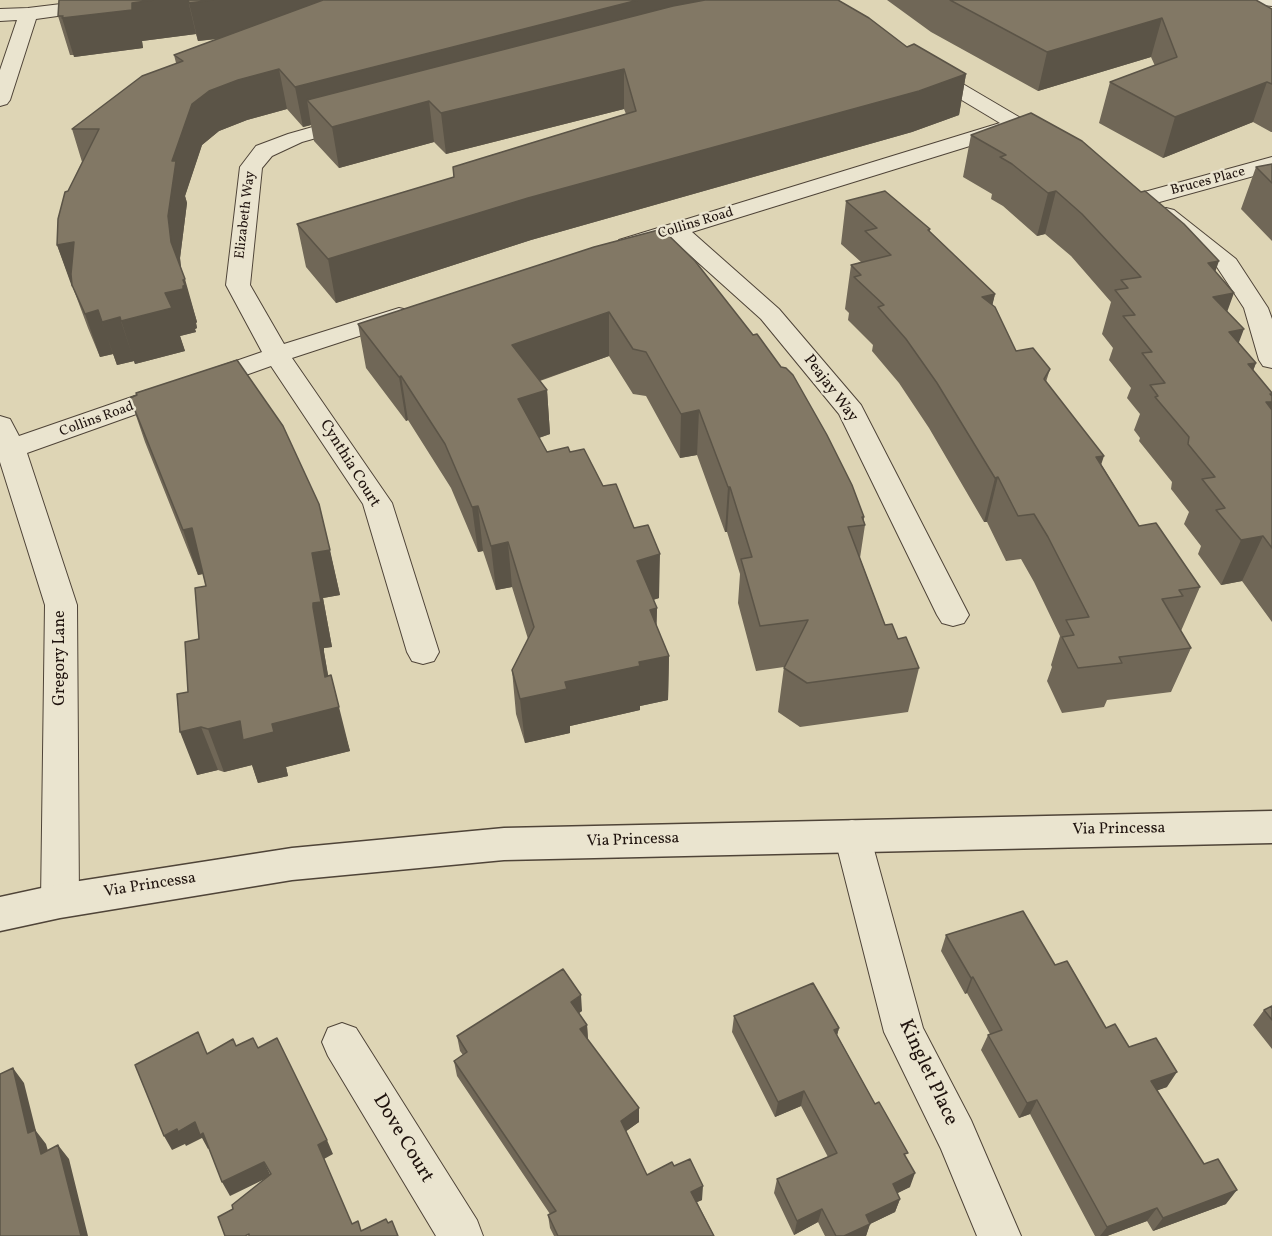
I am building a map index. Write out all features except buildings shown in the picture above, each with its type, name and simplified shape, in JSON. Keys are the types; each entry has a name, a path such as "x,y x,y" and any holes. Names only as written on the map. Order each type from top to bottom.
{"street":[{"path":"0,15 28,14 136,0"},
{"path":"1260,0 1272,2"},
{"path":"0,100 28,14"},
{"path":"910,61 1047,141"},
{"name":"Elizabeth Way","path":"277,355 238,285 251,167 264,151 295,138 374,116"},
{"name":"Collins Road","path":"602,252 677,231 1018,124"},
{"name":"Bruces Place","path":"1145,199 1272,164"},
{"path":"1125,188 1145,199 1224,259 1256,308 1272,360"},
{"name":"Peajay Way","path":"677,231 770,314 851,411 953,615"},
{"name":"Collins Road","path":"4,443 424,307"},
{"name":"Cynthia Court","path":"277,355 377,503 423,652"},
{"name":"Gregory Lane","path":"4,443 61,605 60,901"},
{"name":"Via Princessa","path":"0,914 60,901 292,864 504,844 1272,827"},
{"name":"Kinglet Place","path":"852,835 904,1032 956,1135 999,1236"},
{"name":"Dove Court","path":"342,1042 461,1236"}]}
